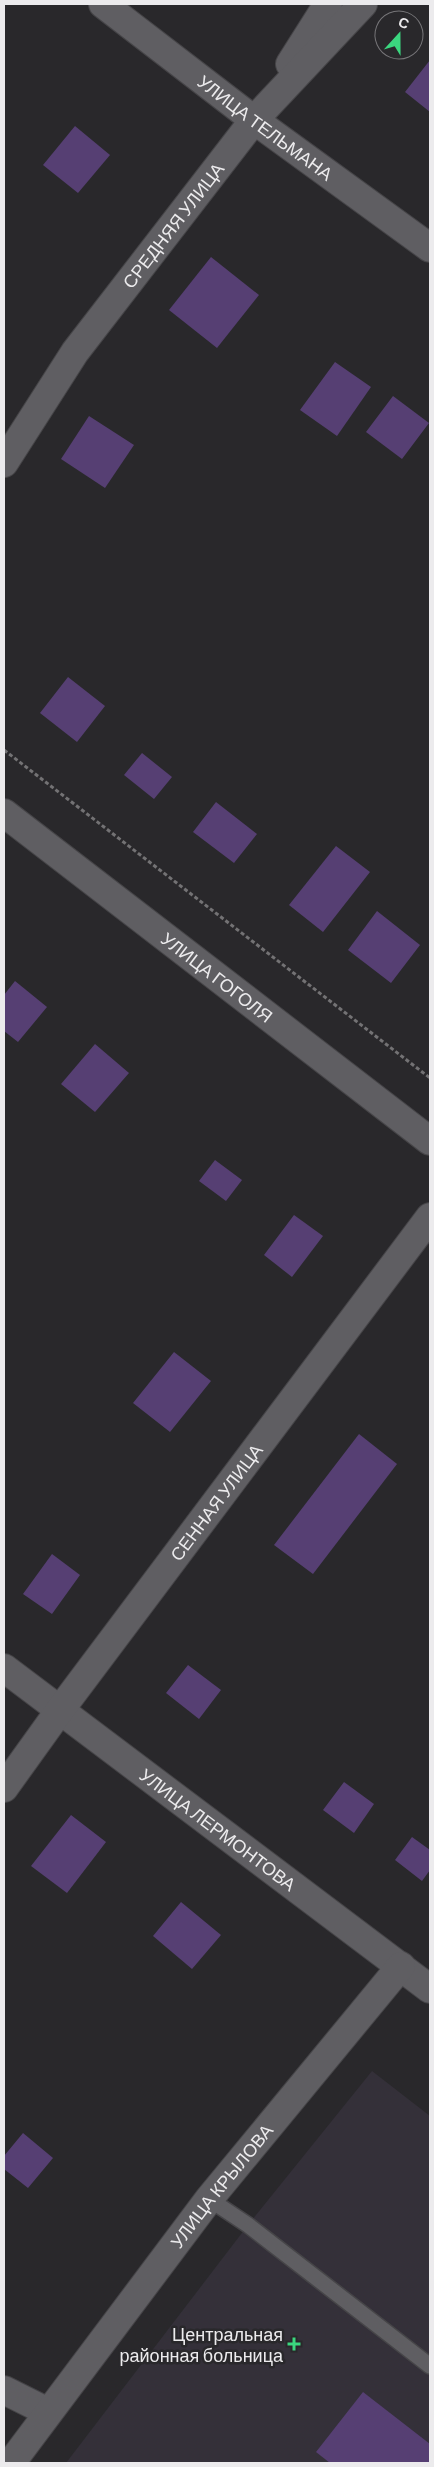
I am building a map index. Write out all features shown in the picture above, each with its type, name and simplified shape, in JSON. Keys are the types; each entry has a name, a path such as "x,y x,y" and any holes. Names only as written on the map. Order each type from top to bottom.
{"street":[{"name":"УЛИЦА ТЕЛЬМАНА","path":"103,4 254,120 430,248"},
{"path":"254,120 328,4"},
{"name":"СРЕДНЯЯ УЛИЦА","path":"4,463 76,352 254,120 363,4"},
{"name":"УЛИЦА ГОГОЛЯ","path":"4,813 430,1141"},
{"name":"СЕННАЯ УЛИЦА","path":"4,1788 60,1710 430,1217"},
{"name":"УЛИЦА ЛЕРМОНТОВА","path":"4,1668 430,1989"},
{"name":"УЛИЦА КРЫЛОВА","path":"11,2463 210,2199 401,1966"},
{"path":"4,2390 48,2412"}],"lane":[{"path":"210,2199 248,2225 430,2366"}],"path":[{"path":"4,750 430,1078"}],"shaded area":[{"name":"Центральная районная больница","path":"372,2071 430,2116 430,2463 66,2463 248,2225"}],"building":[{"path":"430,60 430,112 405,92"},
{"path":"75,126 110,155 78,193 43,165"},
{"path":"211,257 259,295 217,348 169,310"},
{"path":"335,362 371,387 337,436 300,410"},
{"path":"393,396 429,423 402,459 366,432"},
{"path":"89,416 134,445 105,488 61,459"},
{"path":"68,677 105,706 77,742 40,713"},
{"path":"142,753 172,777 154,799 124,775"},
{"path":"216,802 257,834 234,863 193,832"},
{"path":"336,846 370,872 323,932 289,905"},
{"path":"377,911 420,945 391,983 348,950"},
{"path":"15,981 47,1007 18,1042 4,1031 4,995"},
{"path":"95,1044 129,1073 95,1112 61,1084"},
{"path":"215,1160 242,1180 226,1201 199,1181"},
{"path":"294,1215 323,1236 292,1277 264,1255"},
{"path":"174,1352 211,1381 170,1432 133,1403"},
{"path":"359,1434 397,1464 313,1574 274,1545"},
{"path":"52,1554 80,1575 52,1614 23,1594"},
{"path":"188,1665 221,1690 199,1719 166,1693"},
{"path":"344,1782 374,1804 354,1833 323,1810"},
{"path":"71,1815 106,1842 67,1893 31,1866"},
{"path":"412,1837 430,1850 430,1870 422,1881 395,1860"},
{"path":"181,1902 221,1935 192,1969 153,1936"},
{"path":"23,2133 53,2158 28,2188 4,2169 4,2156"},
{"path":"363,2392 430,2444 430,2463 330,2463 316,2452"}],"place":[{"name":"Центральная районная больница","path":"294,2344"}]}
